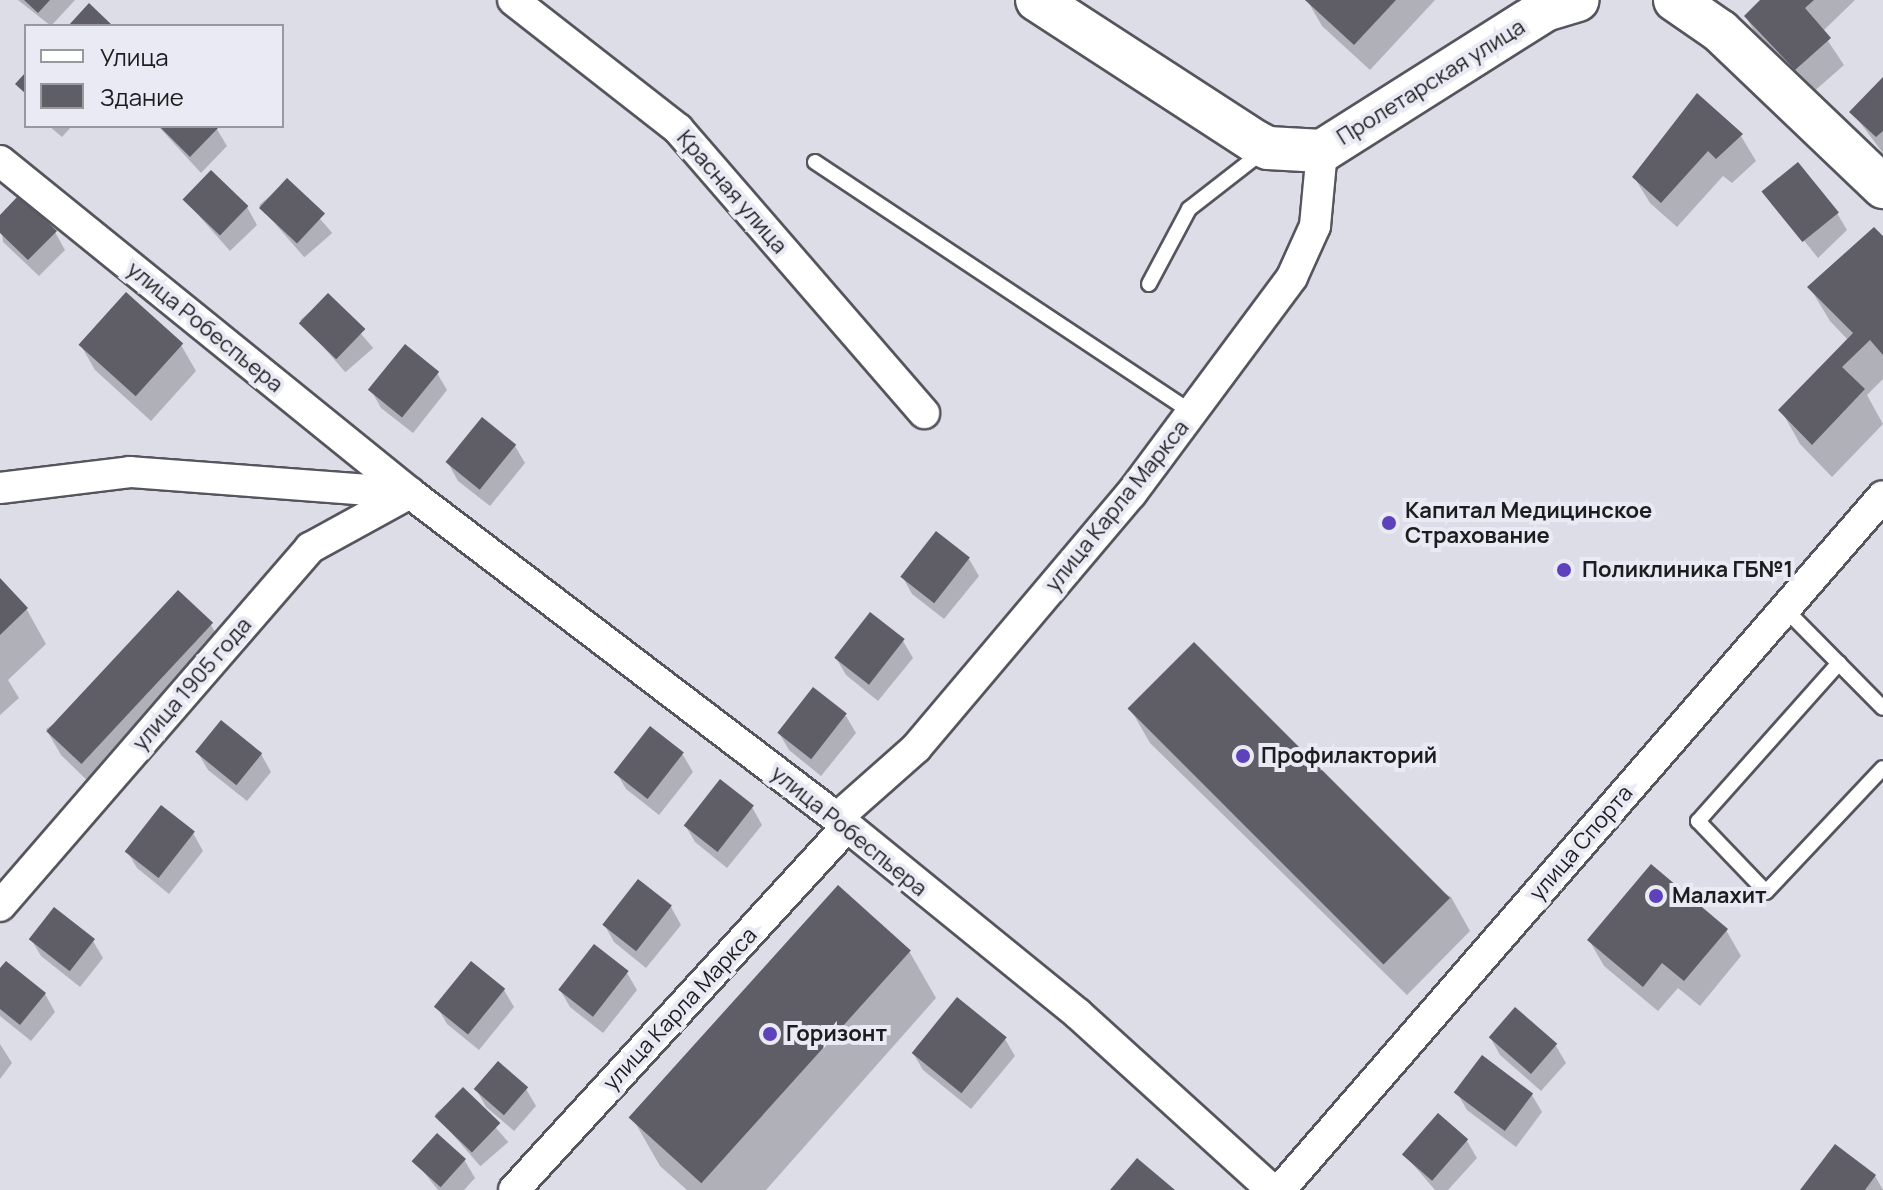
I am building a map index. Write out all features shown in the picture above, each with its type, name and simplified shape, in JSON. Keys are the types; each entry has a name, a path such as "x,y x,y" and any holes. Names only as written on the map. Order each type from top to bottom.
{"main road":[{"name":"Пролетарская улица","path":"1037,0 1268,148 1322,151 1545,10 1577,0"},
{"path":"1675,0 1720,31 1883,187"}],"street":[{"name":"Красная улица","path":"513,0 678,129 924,413"},
{"name":"улица Карла Маркса","path":"514,1190 842,823 916,748 1131,494 1292,277 1315,226 1322,151"},
{"name":"улица Робеспьера","path":"0,161 410,493 842,823 1078,1014 1272,1190"},
{"path":"0,488 130,472 410,493"},
{"name":"улица 1905 года","path":"0,906 310,548 410,493"},
{"name":"улица Спорта","path":"1280,1190 1883,496"}],"lane":[{"path":"1149,284 1189,209 1268,148"},
{"path":"815,162 1191,412"},
{"path":"1785,609 1883,708"},
{"path":"1839,663 1698,821 1766,892 1883,768"}],"building":[{"path":"24,0 50,0 38,13"},
{"path":"1305,0 1396,0 1354,45"},
{"path":"1760,0 1814,0 1805,8 1831,38 1795,70 1744,16"},
{"path":"89,3 111,24 70,24"},
{"path":"24,74 24,92 15,84"},
{"path":"1883,77 1883,131 1876,137 1849,112"},
{"path":"1697,93 1743,134 1716,159 1708,151 1661,203 1632,177"},
{"path":"161,128 218,128 190,157"},
{"path":"1798,162 1839,213 1802,242 1761,192"},
{"path":"211,170 248,206 220,236 183,199"},
{"path":"287,178 325,213 297,243 259,208"},
{"path":"19,195 57,231 28,260 0,233 0,215"},
{"path":"1874,227 1883,236 1883,355 1870,340 1842,367 1865,389 1812,445 1778,410 1853,333 1807,287"},
{"path":"126,292 183,344 136,396 78,345"},
{"path":"328,293 365,329 336,359 299,323"},
{"path":"405,344 439,372 402,418 368,390"},
{"path":"482,417 516,445 480,490 445,462"},
{"path":"936,531 970,557 934,603 900,577"},
{"path":"0,578 28,608 0,635"},
{"path":"178,590 213,623 81,764 46,731"},
{"path":"870,612 905,639 869,685 834,658"},
{"name":"Профилакторий","path":"1194,642 1450,898 1384,964 1128,708"},
{"path":"813,687 847,713 811,759 777,733"},
{"path":"221,720 262,753 236,785 195,752"},
{"path":"650,726 684,752 648,799 614,772"},
{"path":"720,779 754,805 718,852 684,825"},
{"path":"161,805 195,831 159,878 125,851"},
{"name":"Малахит","path":"1651,864 1728,929 1684,981 1662,963 1643,987 1587,940"},
{"path":"638,879 672,905 636,951 602,925"},
{"name":"Горизонт","path":"838,885 911,951 701,1183 629,1118"},
{"path":"54,907 95,939 70,971 29,939"},
{"path":"594,944 629,971 593,1017 558,990"},
{"path":"6,961 46,993 20,1025 0,1009 0,968"},
{"path":"471,961 505,989 468,1035 434,1007"},
{"path":"957,997 1007,1037 961,1093 912,1053"},
{"path":"1515,1007 1557,1044 1531,1074 1489,1037"},
{"path":"1482,1055 1533,1094 1505,1131 1454,1093"},
{"path":"498,1061 528,1087 504,1115 474,1089"},
{"path":"463,1087 500,1123 472,1153 435,1116"},
{"path":"1438,1113 1468,1139 1432,1181 1402,1155"},
{"path":"437,1133 466,1159 441,1187 412,1161"},
{"path":"1835,1144 1876,1175 1865,1190 1800,1190"},
{"path":"1137,1158 1175,1190 1110,1190"}],"place":[{"name":"Капитал Медицинское Страхование","path":"1389,523"},
{"name":"Поликлиника ГБ№1","path":"1564,570"},
{"name":"Профилакторий","path":"1243,756"},
{"name":"Малахит","path":"1656,896"},
{"name":"Горизонт","path":"770,1034"}]}
